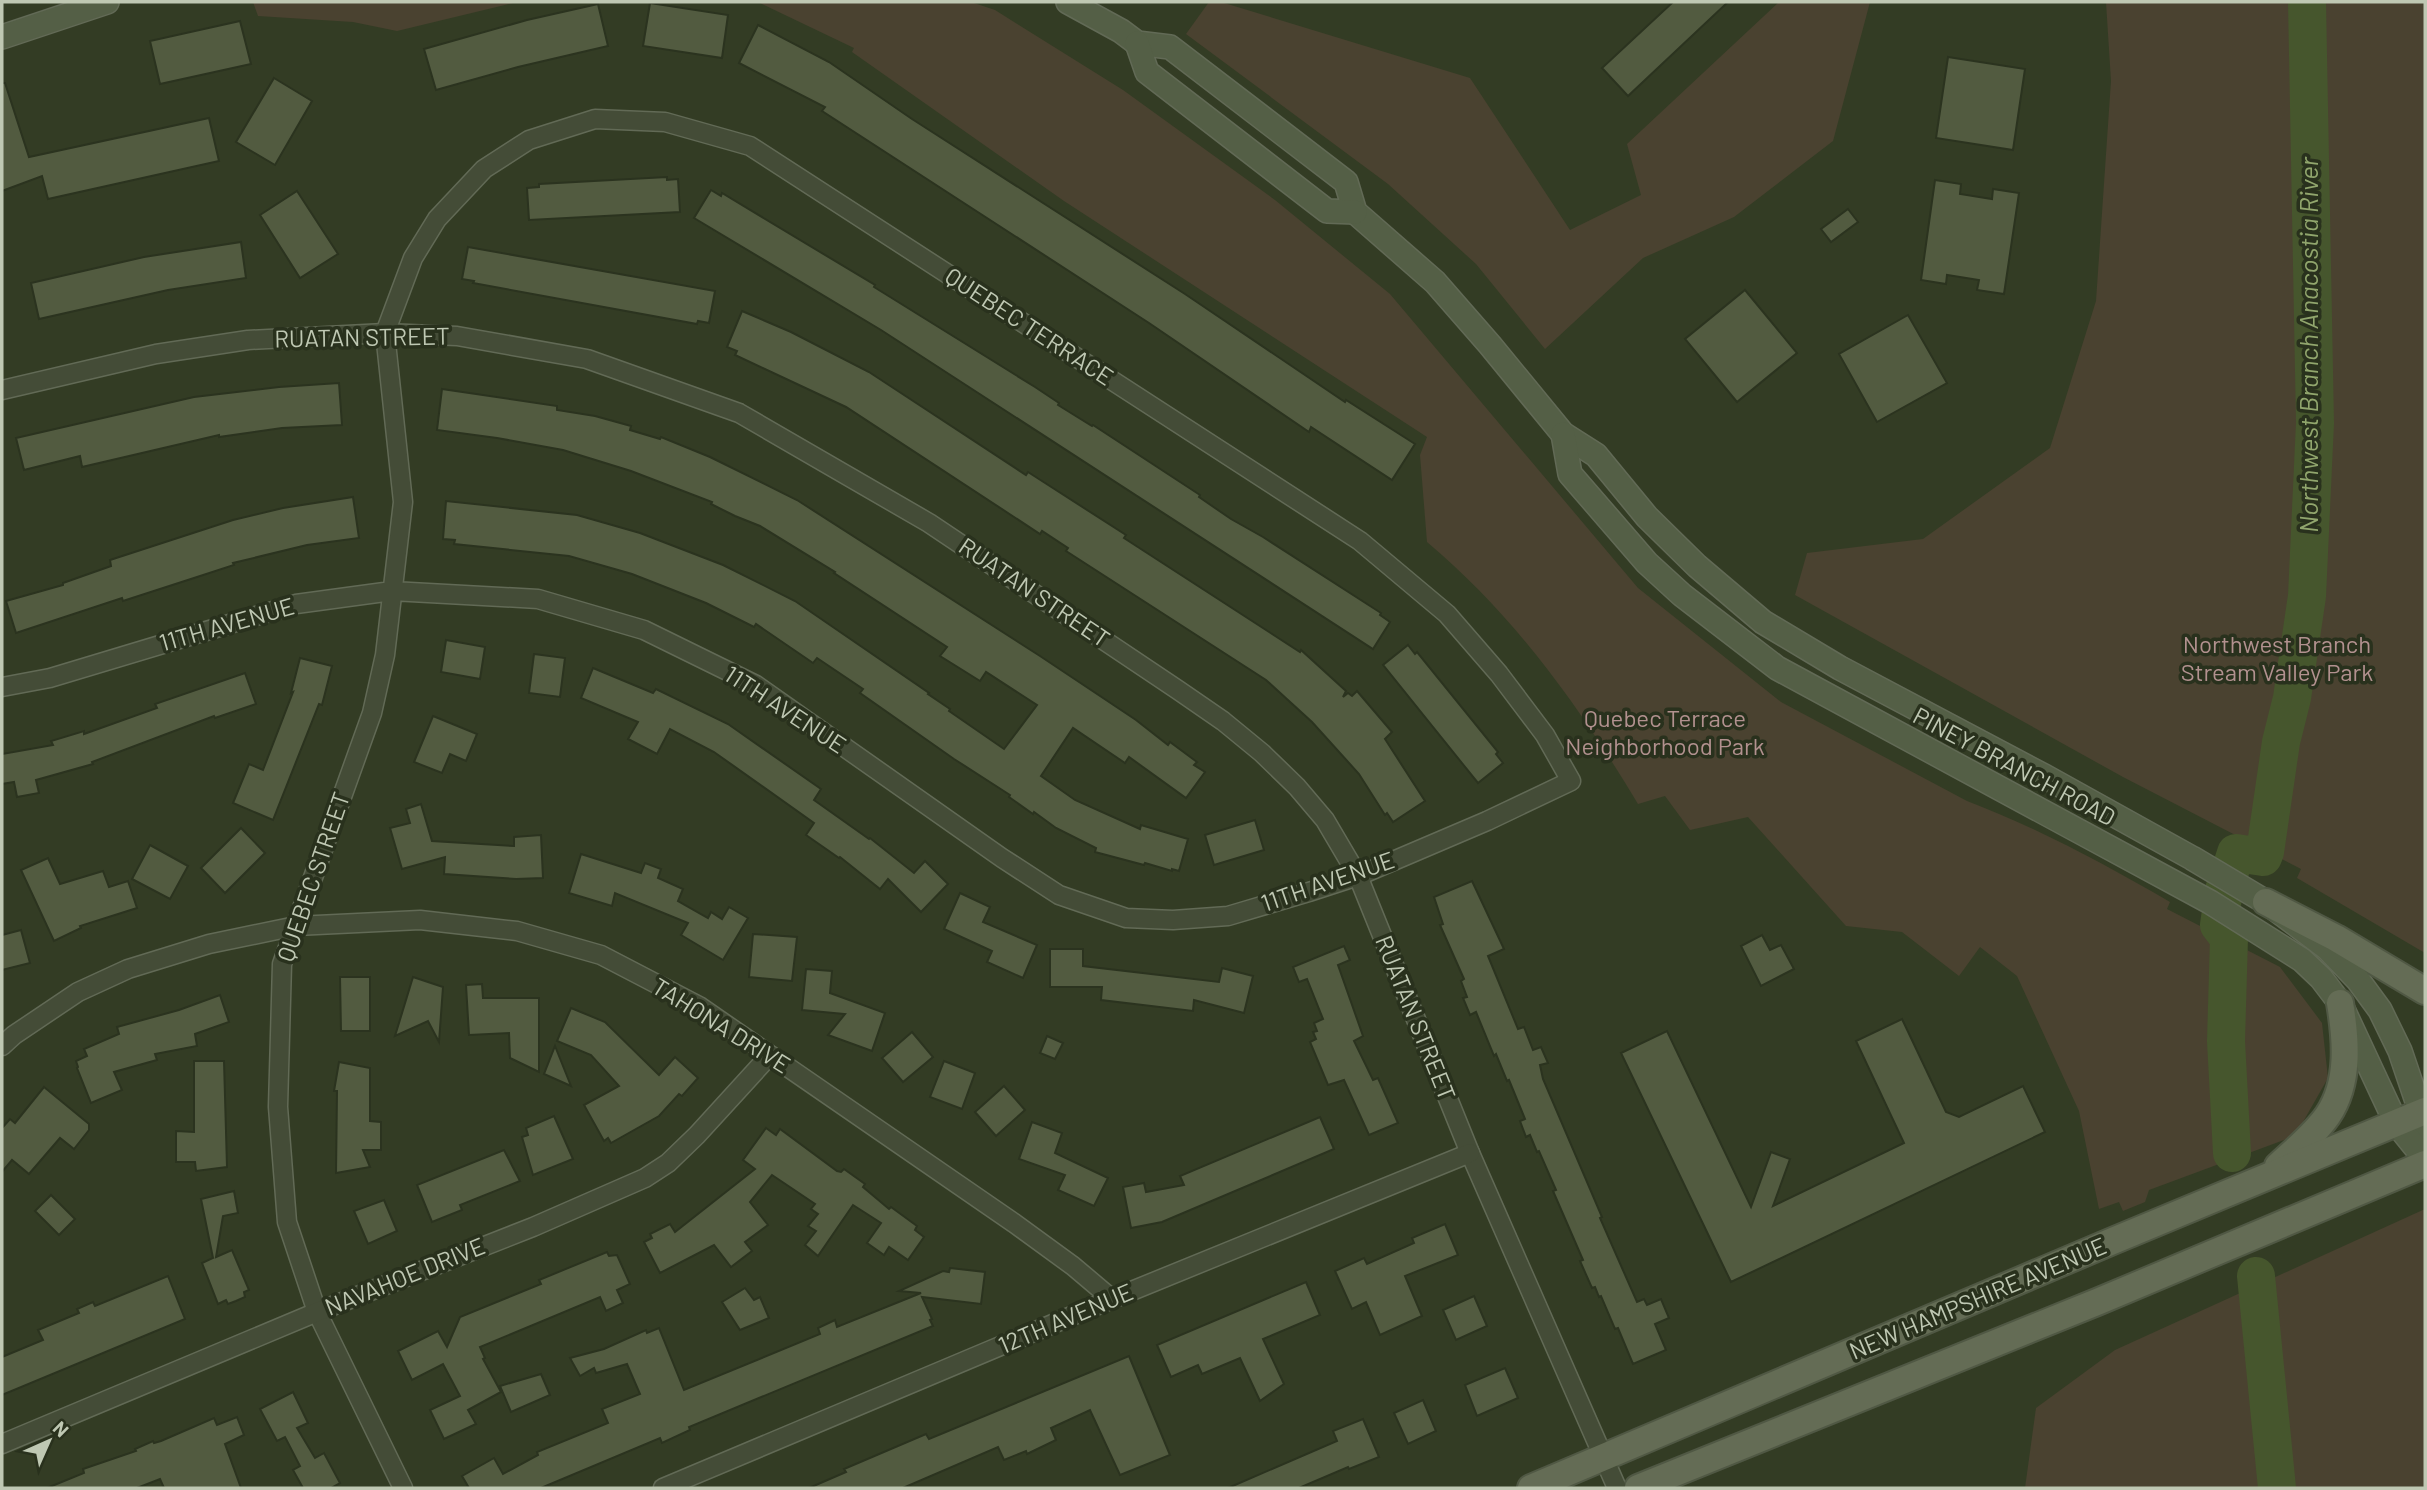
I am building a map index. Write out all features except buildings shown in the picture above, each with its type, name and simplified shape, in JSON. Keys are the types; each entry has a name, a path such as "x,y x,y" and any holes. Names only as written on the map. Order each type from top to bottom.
{"main road":[{"path":"2,37 107,2"},
{"name":"PINEY BRANCH ROAD","path":"1068,2 1121,31 1137,43 1170,47 1346,182 1355,212 1435,282 1563,434 1596,455 1647,517 1697,566 1763,622 1840,668 2044,776 2216,872 2266,902 2327,948 2380,1010 2400,1051 2423,1112 2425,1142"},
{"path":"1137,43 1147,72 1157,80 1327,211 1355,212"},
{"name":"PINEY BRANCH ROAD","path":"1563,434 1570,474 1647,563 1682,595 1777,668 2210,902 2302,960 2321,978 2340,1003 2396,1124 2425,1162"},
{"path":"2266,902 2336,938 2425,991"},
{"path":"2265,1177 2316,1130 2329,1114 2339,1090 2345,1059 2345,1035 2340,1003"},
{"name":"NEW HAMPSHIRE AVENUE","path":"1531,1488 2423,1112"},
{"name":"NEW HAMPSHIRE AVENUE","path":"1638,1488 2096,1301 2425,1162"}],"street":[{"name":"QUEBEC TERRACE","path":"385,333 413,258 437,219 484,169 529,140 595,119 665,122 750,146 1360,541 1447,614 1499,674 1545,735 1571,781 1487,821"},
{"name":"RUATAN STREET","path":"2,390 156,354 248,340 385,333 457,336 587,359 739,413 929,523 1223,721 1297,787 1325,820 1358,876 1470,1153 1617,1488"},
{"name":"QUEBEC STREET","path":"385,333 403,502 393,591 372,713 282,964 278,1107 287,1223 317,1312 403,1488"},
{"name":"11TH AVENUE","path":"2,687 50,678 296,604 393,591 538,599 645,630 756,685 1059,895 1126,918 1173,920 1228,916 1358,876 1487,821"},
{"name":"TAHONA DRIVE","path":"2,1046 78,992 128,969 209,944 296,926 420,920 517,931 601,955 699,1006 1013,1223 1073,1266 1112,1299"},
{"name":"NAVAHOE DRIVE","path":"2,1444 317,1312 533,1227 645,1178 668,1163 697,1135 770,1055"},
{"name":"12TH AVENUE","path":"663,1488 1112,1299 1470,1153"}],"green space":[{"path":"253,2 517,2 397,31 353,22 258,16"},
{"name":"Quebec Terrace Neighborhood Park","path":"758,2 971,2 995,10 1123,90 1275,200 1390,294 1638,588 1781,702 1967,801 2095,860 2170,902 2167,909 2280,967 2322,1023 2328,1078 2295,1136 2149,1190 2145,1202 2123,1211 2119,1202 2099,1209 2079,1111 2017,976 1980,947 1959,976 1902,932 1846,926 1748,817 1690,830 1665,796 1638,804 1593,732 1543,664 1489,600 1427,542 1420,455 1427,437 1064,201 852,52 854,48"},
{"path":"1209,2 1221,2 1470,78 1570,230 1641,195 1627,144 1779,2 1870,2 1833,141 1734,217 1643,258 1545,349 1476,264 1388,184 1186,34"},
{"name":"Northwest Branch Stream Valley Park","path":"2106,2 2425,2 2425,953 2297,878 2301,869 2123,777 1795,595 1807,553 1923,539 2050,448 2096,301 2111,81"},
{"path":"2425,1209 2425,1488 2025,1488 2036,1408 2115,1350"}],"waterway":[{"name":"Northwest Branch Anacostia River","path":"2232,1153 2226,1041 2229,938 2219,925 2224,890 2236,853 2263,857 2265,852 2307,596 2315,423 2307,2"},
{"name":"Northwest Branch Anacostia River","path":"2256,1276 2277,1488"}]}
